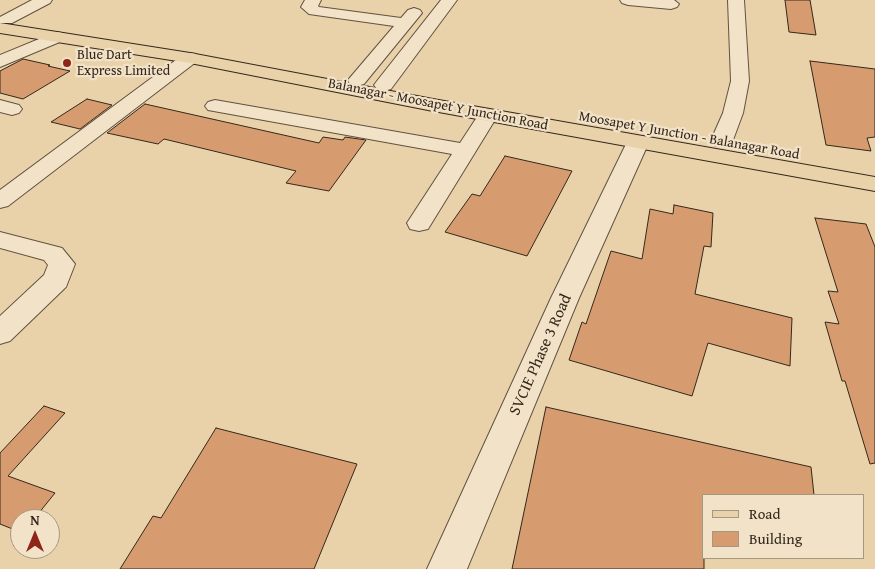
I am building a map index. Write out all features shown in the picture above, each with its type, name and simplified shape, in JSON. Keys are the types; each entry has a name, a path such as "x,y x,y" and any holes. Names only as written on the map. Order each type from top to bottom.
{"main road":[{"name":"Balanagar - Moosapet Y Junction Road","path":"7,24 56,37 190,58 488,115 874,182"},
{"name":"Moosapet Y Junction - Balanagar Road","path":"7,24 722,140 874,182"}],"street":[{"path":"0,44 7,24 44,0"},
{"path":"313,0 309,7 316,11 405,23"},
{"path":"357,80 425,0"},
{"path":"384,85 449,0"},
{"path":"628,0 671,4"},
{"path":"722,140 733,113 740,81 736,0"},
{"path":"0,62 56,37"},
{"path":"0,201 190,58"},
{"path":"215,106 465,150"},
{"path":"419,223 488,115"},
{"name":"SVCIE Phase 3 Road","path":"447,569 565,298 638,142"},
{"path":"0,240 53,254 62,264 56,280 0,333"}],"building":[{"path":"785,0 810,0 816,35 789,32"},
{"path":"23,59 70,71 23,99 0,93 0,71"},
{"path":"810,61 875,69 875,137 867,138 871,151 826,145"},
{"path":"87,99 112,105 80,129 51,122"},
{"path":"145,104 319,143 323,137 343,140 345,137 366,140 329,191 286,183 296,171 164,139 158,144 107,133"},
{"path":"505,156 572,171 527,256 445,232 472,194 480,196"},
{"path":"674,205 713,213 711,247 704,246 695,294 792,318 790,366 708,343 692,396 569,360 582,322 586,324 611,251 642,259 650,209 673,214"},
{"path":"815,218 866,224 875,247 875,463 870,464 845,381 842,381 825,322 839,324 828,291 838,292"},
{"path":"44,406 65,413 8,476 55,493 42,509 10,509 10,528 0,524 0,453"},
{"path":"546,407 811,467 814,494 702,494 702,559 704,559 704,569 512,569"},
{"path":"216,428 357,464 314,569 120,569 153,516 161,518"}],"place":[{"name":"Blue Dart Express Limited","path":"67,63"}]}
